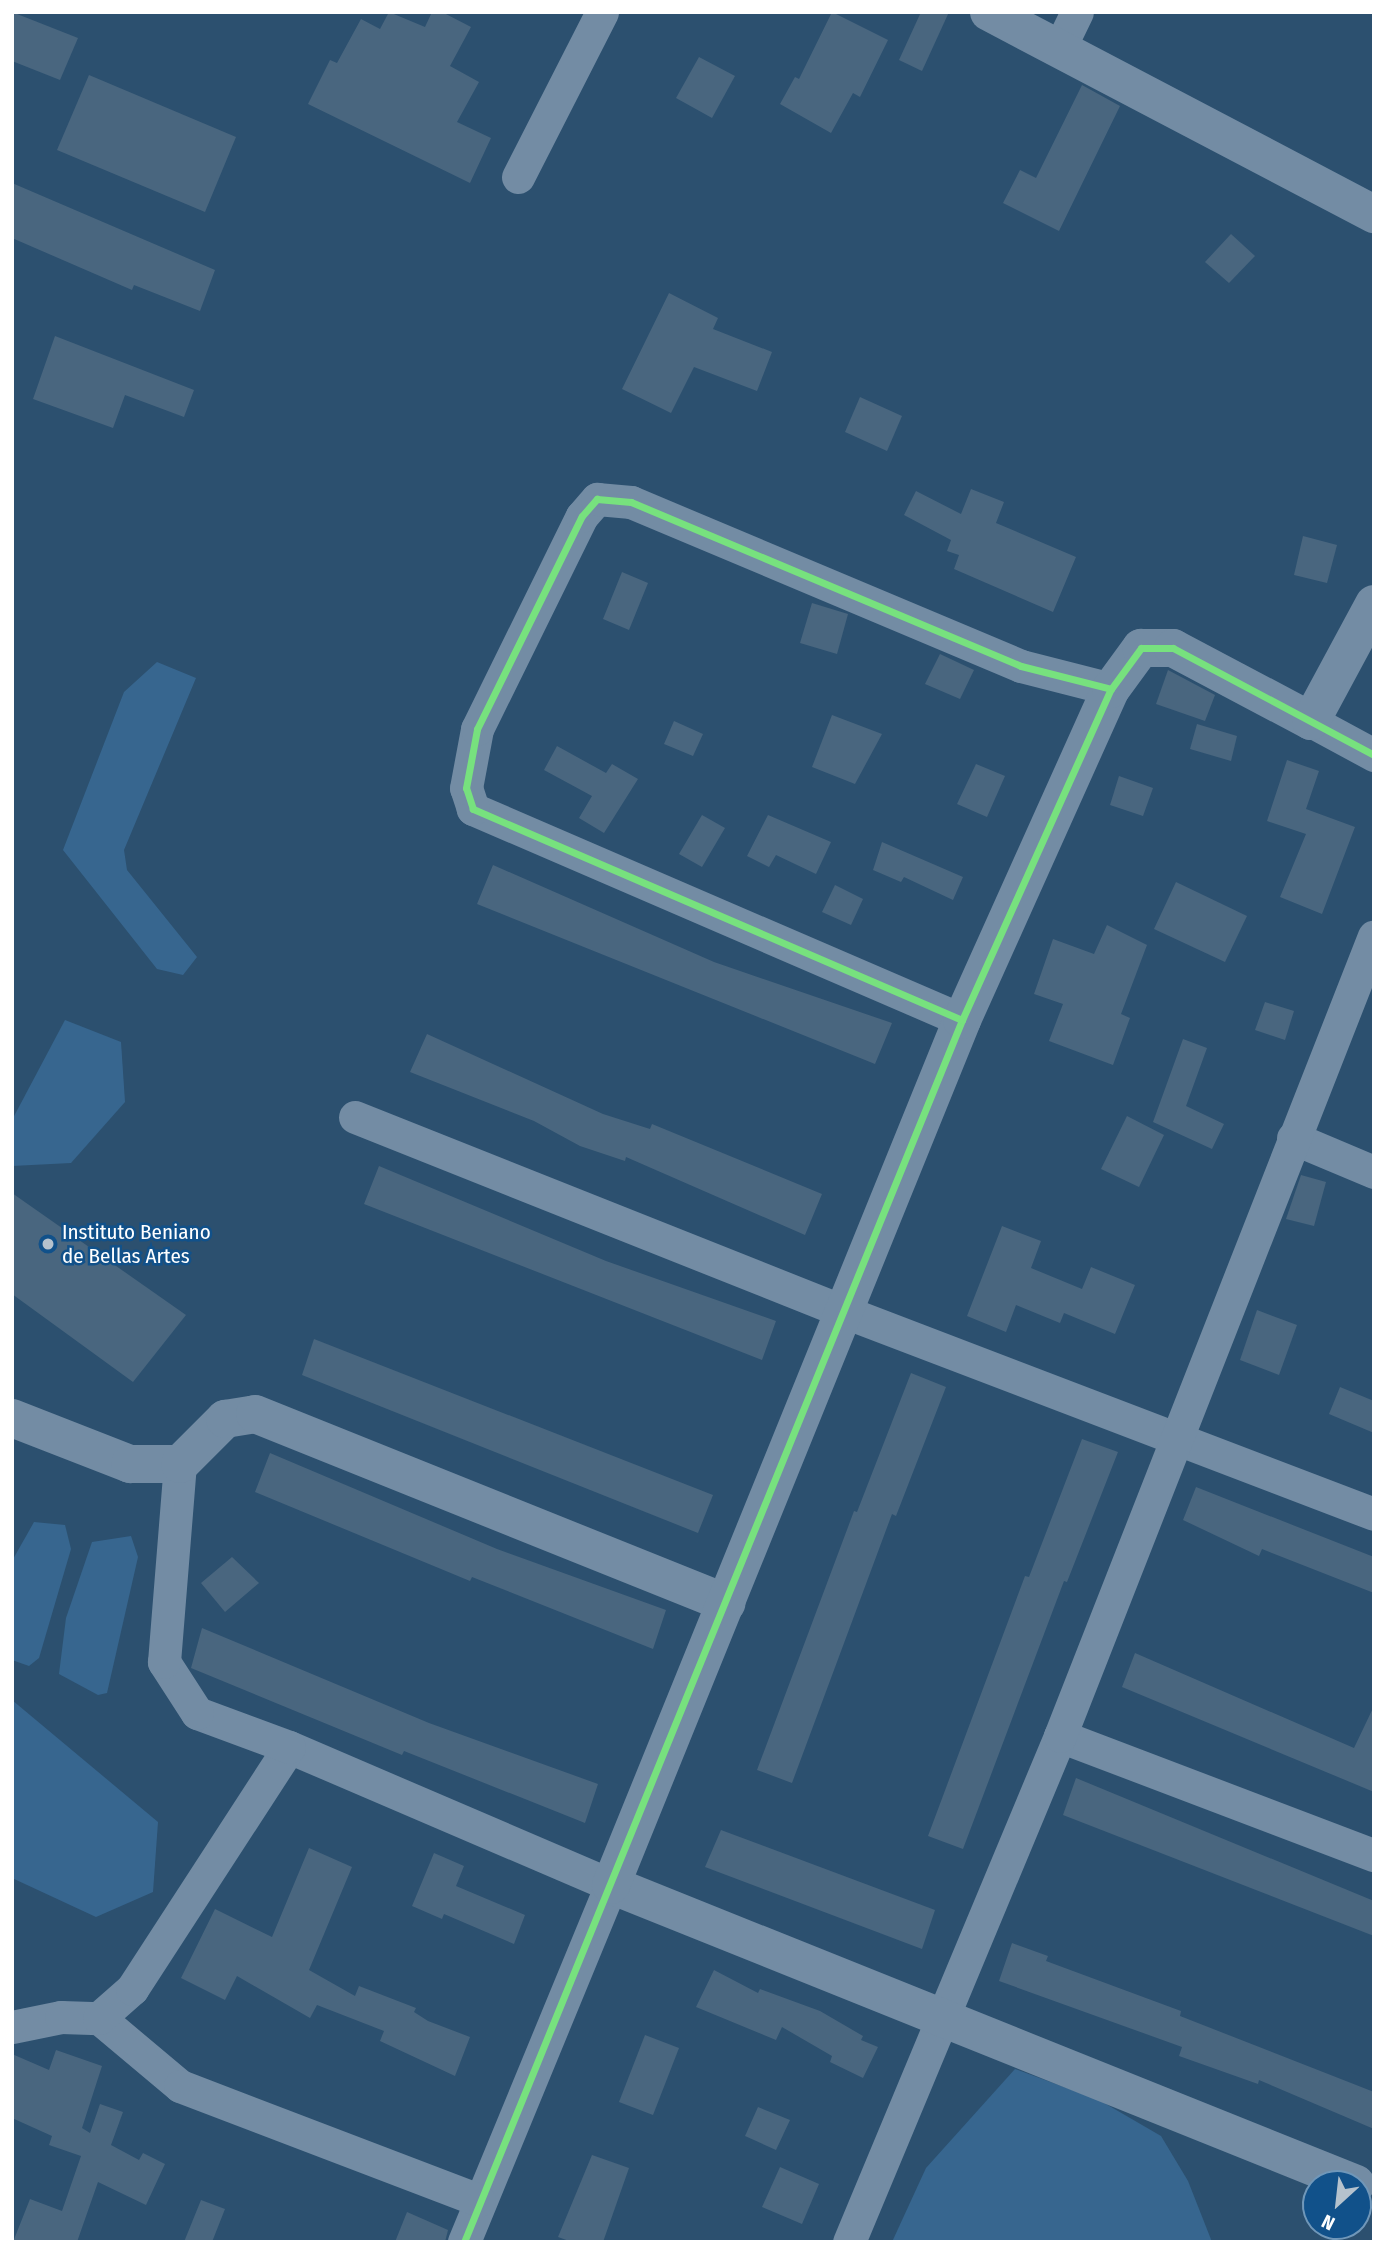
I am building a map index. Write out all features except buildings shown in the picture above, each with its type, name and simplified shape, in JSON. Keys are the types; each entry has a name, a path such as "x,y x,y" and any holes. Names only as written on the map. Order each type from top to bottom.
{"street":[{"path":"518,177 601,12"},
{"path":"989,12 1374,214"},
{"path":"1059,49 1077,12"},
{"path":"962,1020 473,809 466,788 477,729 582,516 597,499 631,502 1021,666 1111,689"},
{"path":"1311,721 1374,604"},
{"path":"464,2242 962,1020 1111,689 1141,648 1173,648 1374,755"},
{"path":"849,2242 946,2016 1060,1736 1180,1437 1293,1138 1374,936"},
{"path":"355,1117 845,1312 1180,1437 1374,1514"},
{"path":"1293,1138 1374,1171"},
{"path":"726,1603 255,1414 225,1419 180,1464 164,1662 197,1713 289,1747 634,1897 946,2016 1323,2170"},
{"path":"12,1418 130,1464 180,1464"},
{"path":"1060,1736 1374,1856"},
{"path":"99,2018 132,1989 289,1747"},
{"path":"12,2027 61,2017 99,2018 180,2086 479,2200"}],"water":[{"path":"157,662 196,678 124,850 127,870 197,957 183,975 157,969 63,850 124,692"},
{"path":"65,1020 121,1042 125,1102 71,1163 12,1166 12,1120"},
{"path":"34,1522 65,1525 71,1549 39,1658 29,1666 12,1660 12,1561"},
{"path":"131,1536 138,1557 107,1693 98,1695 59,1674 66,1618 92,1542"},
{"path":"12,1700 158,1822 153,1892 96,1917 12,1878"},
{"path":"1015,2069 1099,2100 1161,2136 1188,2181 1212,2242 892,2242 926,2168"}],"cycle path":[{"path":"962,1020 473,809 466,788 477,729 582,516 597,499 631,502 1021,666 1111,689"},
{"path":"464,2242 962,1020 1111,689 1141,648 1173,648 1374,755"}],"place":[{"name":"Instituto Beniano de Bellas Artes","path":"48,1244"}]}
